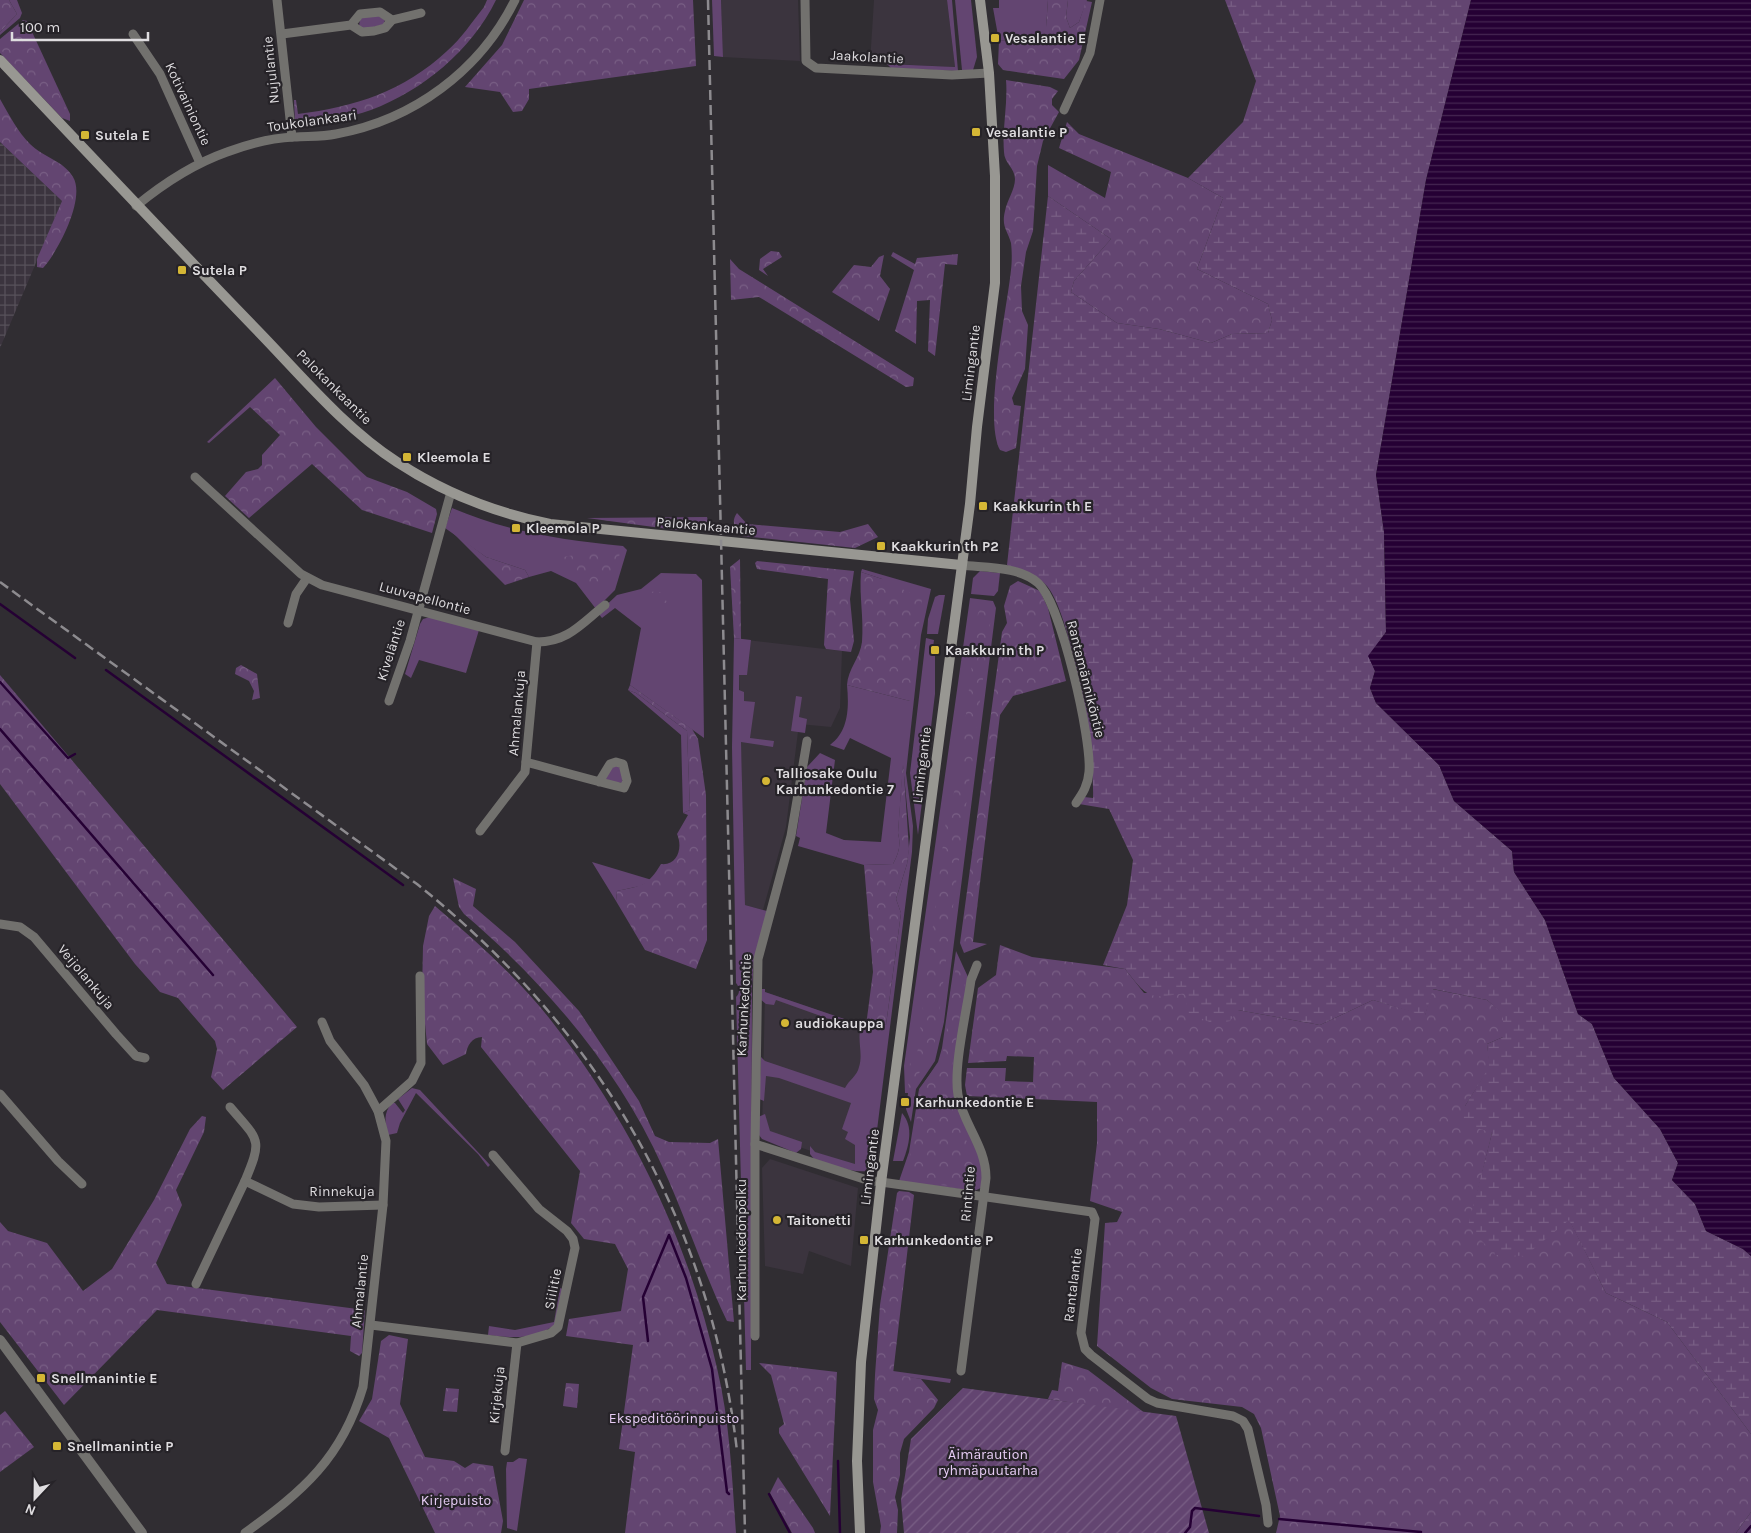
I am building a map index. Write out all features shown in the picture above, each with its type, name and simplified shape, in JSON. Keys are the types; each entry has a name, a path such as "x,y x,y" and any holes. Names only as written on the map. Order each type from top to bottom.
{"main road":[{"name":"Limingantie","path":"860,1533 857,1461 861,1362 881,1183 970,504 977,427 995,283 995,176 989,72 980,0"},
{"name":"Palokankaantie","path":"0,60 136,206 349,425 395,461 451,492 523,518 580,529 961,565"}],"street":[{"name":"Nujulantie","path":"277,0 292,137"},
{"name":"Toukolankaari","path":"136,206 165,182 200,163 228,151 292,137 334,135 363,128 387,120 433,95 473,62 500,26 515,0"},
{"name":"Jaakolantie","path":"805,0 806,61 816,68 952,74 989,72"},
{"path":"1064,110 1090,53 1100,0"},
{"path":"351,25 360,14 380,12 392,20"},
{"path":"282,34 351,25 362,32 374,32 385,28 392,20 421,13"},
{"name":"Kotivainiontie","path":"133,34 160,74 200,163"},
{"name":"Luuvapellontie","path":"195,477 307,578 322,585 537,642"},
{"name":"Kiveläntie","path":"389,700 418,611 451,492"},
{"name":"Rantamänniköntie","path":"961,565 1003,570 1031,578 1039,584 1049,598 1069,660 1088,746 1089,771 1086,788 1076,803"},
{"path":"288,623 296,594 307,578"},
{"path":"537,642 555,641 564,637 605,604"},
{"name":"Ahmalankuja","path":"480,831 525,772 537,642"},
{"name":"Karhunkedontie","path":"755,1144 758,959 793,830 808,741"},
{"path":"526,762 600,782"},
{"name":"Veijolankuja","path":"0,924 20,927 34,937 136,1056 145,1058"},
{"name":"Rintintie","path":"961,1370 986,1178 984,1159 960,1100 958,1085 971,980 977,965"},
{"path":"378,1110 412,1081 421,1064 420,976"},
{"name":"Ahmalantie","path":"245,1533 305,1487 325,1466 359,1400 363,1387 383,1205 386,1141 378,1110 364,1085 330,1041 322,1022"},
{"path":"0,1094 58,1161 82,1184"},
{"path":"196,1284 256,1154 258,1143 254,1135 230,1107"},
{"path":"755,1144 881,1183"},
{"name":"Karhunkedonpolku","path":"755,1144 755,1336"},
{"name":"Siilitie","path":"371,1325 517,1343 551,1333 558,1327 575,1244 567,1231 539,1209 493,1156"},
{"name":"Rinnekuja","path":"245,1181 293,1204 319,1206 383,1205"},
{"name":"Rantalantie","path":"881,1183 1092,1212 1095,1219 1081,1333 1085,1349 1141,1394 1156,1403 1233,1416 1243,1421 1248,1429 1266,1505 1268,1523"},
{"path":"0,1340 142,1533"},
{"name":"Kirjekuja","path":"505,1451 517,1343"}],"shaded area":[{"path":"721,0 798,0 800,61 723,57"},
{"path":"874,0 947,0 955,67 870,63"},
{"path":"1471,0 1751,0 1751,1256 1743,1249 1706,1231 1695,1204 1672,1180 1678,1163 1660,1129 1614,1078 1592,1024 1578,1014 1545,920 1514,872 1512,851 1454,801 1439,765 1376,703 1370,688 1375,671 1368,656 1386,632 1384,532 1376,475 1426,180"},
{"path":"0,142 62,201 0,348"},
{"path":"738,639 842,651 840,708 831,727 799,724 786,827 763,910 745,905"},
{"path":"765,992 881,1032 860,1168 762,1134"},
{"path":"770,1159 858,1188 851,1266 809,1251 803,1274 765,1266 762,1168"}],"green space":[{"path":"0,0 9,0 17,14 0,32"},
{"path":"9,0 17,0 22,13 20,18 0,35 0,32 17,14"},
{"path":"487,0 496,0 474,36 444,67 409,92 390,102 353,116 295,124 294,100 296,100 298,114 319,111 359,102 396,87 414,77 431,65 462,36 484,7"},
{"path":"524,0 693,0 696,66 529,89 529,99 522,111 513,112 500,92 465,87 502,45"},
{"path":"712,0 721,0 723,57 714,56"},
{"path":"947,0 952,0 958,71 891,68 887,64 955,67"},
{"path":"955,0 971,0 977,57 973,70 962,70"},
{"path":"999,0 1048,0 1046,28 1037,37 999,41 993,8 999,8"},
{"path":"1048,0 1068,0 1066,17 1070,28 1079,22 1086,1 1092,2 1079,60 1064,79 1003,70 998,64 999,41 1037,37 1046,27"},
{"path":"1068,0 1087,0 1079,22 1070,28 1066,17"},
{"path":"1225,0 1471,0 1426,180 1376,475 1384,532 1386,632 1369,656 1375,671 1370,688 1376,703 1439,765 1454,801 1512,851 1514,872 1545,920 1578,1014 1592,1024 1614,1078 1660,1129 1678,1163 1672,1180 1695,1204 1706,1231 1743,1249 1751,1256 1751,1434 1667,1322 1606,1293 1569,1220 1525,1256 1495,1255 1468,1226 1492,1133 1463,1123 1465,1106 1489,1067 1487,1044 1503,1037 1503,1014 1487,1000 1433,989 1425,1016 1373,1000 1320,1025 1238,1010 1230,1021 1214,1024 1187,1012 1186,993 1164,996 1150,994 1139,986 1125,969 1103,965 1127,905 1133,860 1109,809 1079,804 1084,797 1093,798 1090,752 1073,656 1056,602 1043,582 1007,565 1048,196 1111,239 1074,281 1071,292 1117,323 1159,329 1211,343 1232,334 1268,333 1272,320 1268,304 1197,269 1223,198 1188,178 1243,122 1256,81"},
{"path":"377,15 385,20 383,25 364,29 359,27 360,18"},
{"path":"23,20 27,21 70,114 70,121 62,118 0,53 0,39"},
{"path":"26,27 69,115 68,118 65,118 57,110 0,49 0,46"},
{"path":"1006,80 1050,87 1058,91 1052,99 1052,105 1059,112 1043,141 1037,166 1033,231 1026,252 1021,286 1022,311 1028,325 1025,369 1012,398 1014,405 1021,406 1016,448 1006,452 1000,450 995,435 994,414 998,363 1012,264 1011,243 1004,225 1006,207 1015,179 1015,175 1004,156"},
{"path":"0,99 14,123 30,144 64,167 73,177 76,186 73,211 63,238 43,268 37,267 37,259 62,201 0,142"},
{"path":"1067,122 1079,134 1188,178 1223,198 1197,269 1268,304 1272,320 1268,333 1232,334 1211,343 1159,329 1117,323 1071,292 1074,281 1111,239 1048,196 1048,165 1105,198 1111,172 1059,148"},
{"path":"771,251 779,252 782,257 763,269 768,276 759,270 760,259"},
{"path":"893,252 915,264 917,258 958,254 957,265 945,264 935,356 928,351 930,300 917,301 916,344 895,331 914,270 891,256"},
{"path":"884,255 880,276 890,289 879,321 832,292 854,265 871,267 879,257"},
{"path":"730,259 739,269 914,378 913,386 906,387 759,297 731,300"},
{"path":"275,378 316,427 367,477 407,492 436,509 437,514 432,533 362,510 312,464 249,518 225,496 246,472 258,469 262,465 262,455 280,435 250,407 209,443 207,442"},
{"path":"452,508 494,523 536,534 623,546 627,550 615,590 596,609 576,583 551,571 529,577 525,570 486,557 445,528"},
{"path":"737,513 747,524 840,532 868,524 878,537 855,548 742,536 734,523"},
{"path":"707,517 708,529 676,530 587,518"},
{"path":"450,530 486,557 525,570 529,577 505,585"},
{"path":"598,551 620,551 616,577 589,588 584,587 579,573 558,564 563,557"},
{"path":"740,559 741,639 734,638 730,567"},
{"path":"757,561 854,571 850,599 854,641 851,652 826,649 824,645 828,579 757,569 755,563"},
{"path":"862,569 931,589 921,635 906,773 913,826 912,852 874,1154 867,1171 847,1169 814,1159 810,1154 810,1146 815,1152 855,1164 855,1145 845,1139 848,1132 842,1129 851,1103 779,1078 766,1076 764,1101 759,1099 761,1057 765,1061 845,1088 858,1070 861,1058 860,1030 776,1000 774,1005 766,1004 760,999 762,989 765,989 765,992 865,1026 867,1018 886,1025 901,913 896,899 907,864 910,837 903,765 898,833 899,845 893,864 864,865 798,846 800,838 796,836 807,767 820,753 835,760 826,833 844,840 881,842 891,758 850,738 844,750 830,745 841,733 844,726 848,710 847,685 910,701 882,579 861,572"},
{"path":"980,571 1000,573 998,591 994,596 971,594 973,578"},
{"path":"861,572 882,579 922,599 910,701 847,685 849,674 862,642"},
{"path":"661,573 696,574 702,580 704,738 630,685 641,628 615,608 602,618 598,613 617,595 641,589"},
{"path":"1018,581 1040,591 1048,608 1066,681 1013,696 1000,715 973,942 987,944 964,953 960,943 1002,632 1007,623 1004,606 1010,586"},
{"path":"657,591 664,594 667,603 649,601 644,596 645,593"},
{"path":"945,595 938,634 927,634 928,619 935,597"},
{"path":"970,598 993,601 996,608 944,1022 935,1061 916,1089 911,1122 906,1109 908,1093 905,1093 904,1066"},
{"path":"980,610 989,612 991,617 971,771 968,771 960,765 978,613"},
{"path":"430,617 479,630 466,673 419,660 411,678 405,674 420,624 423,619"},
{"path":"734,638 751,640 747,675 739,675 739,690 744,692 744,701 755,702 750,738 774,741 773,747 741,742 745,905 767,911 754,960 752,986 751,1370 746,1370 736,997 739,990 736,983 732,747"},
{"path":"926,638 934,640 932,655 935,656 935,694 918,835 910,773"},
{"path":"241,665 257,674 260,698 252,700 254,691 249,681 235,674 236,668"},
{"path":"0,675 297,1027 223,1090 211,1077 217,1049 215,1041 178,998 160,992 135,964 0,784"},
{"path":"630,685 692,729 698,739 706,795 707,940 696,969 645,950 616,901 617,891 643,884 652,877 661,864 667,864 675,859 679,850 677,834 688,815 683,813 690,810 687,731 636,693 628,690"},
{"path":"628,690 636,693 687,731 690,810 683,813 681,735"},
{"path":"796,696 802,697 799,717 807,719 805,733 791,731"},
{"path":"903,759 909,849 907,864 896,899 901,913 886,1025 867,1018 873,972 864,865 893,864 897,856 899,849 898,833"},
{"path":"617,764 623,772 622,783 607,781 605,779 610,768"},
{"path":"964,772 970,775 936,1038 931,1052 918,1075 914,1088 908,1089 910,1063 917,1055 946,820 951,814 954,792"},
{"path":"592,862 652,880 640,886 617,891 616,901"},
{"path":"453,878 476,889 473,906 515,942 579,1011 639,1101 655,1136 669,1142 710,1143 718,1139 734,1322 727,1321 663,1168 625,1096 602,1062 551,999 523,969 464,914 459,907"},
{"name":"Ekspeditöörinpuisto","path":"435,906 512,976 553,1023 582,1062 608,1102 654,1186 674,1230 691,1275 717,1368 728,1429 736,1533 625,1533 635,1452 619,1449 633,1345 566,1336 569,1319 621,1311 628,1269 615,1244 584,1239 571,1223 580,1171 481,1047 482,1037 478,1037 471,1042 466,1054 443,1065 427,1044 422,993 423,946 429,916"},
{"path":"1000,945 1032,957 1125,969 1144,993 1186,993 1238,1010 1320,1025 1373,1000 1425,1015 1432,989 1487,1000 1503,1013 1503,1037 1487,1044 1490,1067 1465,1106 1492,1133 1469,1226 1569,1219 1606,1293 1667,1322 1751,1434 1751,1512 1736,1533 1276,1533 1280,1516 1261,1428 1254,1414 1242,1407 1172,1399 1151,1388 1097,1346 1105,1223 1117,1222 1122,1212 1090,1201 1097,1143 1097,1102 967,1096 965,1085 967,1068 1006,1068 1005,1081 1033,1082 1034,1057 1007,1056 1006,1061 968,1063 978,988 996,975"},
{"path":"956,951 968,977 955,1084 983,1169 981,1188 974,1191 899,1181 909,1152 919,1090 938,1062 942,1048"},
{"path":"956,965 966,976 948,1091 955,1115 974,1160 975,1184 965,1187 915,1183 909,1159 915,1138 919,1089 939,1062 944,1048"},
{"path":"412,1088 420,1090 490,1165 488,1167 478,1154 416,1093 400,1123 397,1133 388,1135 386,1114 389,1107 392,1103 395,1103 403,1113 405,1110 398,1099"},
{"path":"902,1113 906,1118 909,1130 907,1149 903,1161 893,1161"},
{"path":"765,1114 770,1131 802,1142 801,1149 796,1153 762,1139 759,1135 758,1117"},
{"path":"202,1116 206,1117 204,1132 176,1190 182,1205 156,1263 167,1284 365,1310 362,1353 359,1356 350,1351 351,1336 157,1310 64,1405 0,1322 0,1222 8,1231 47,1243 83,1291 112,1269 154,1200 190,1129"},
{"path":"899,1191 909,1192 914,1195 893,1374 921,1379 938,1400 934,1408 904,1439 900,1453 900,1475 895,1497 898,1510 897,1533 880,1533 881,1526 873,1482 873,1430 878,1410 874,1399 875,1375 880,1305 897,1193"},
{"path":"560,1288 563,1289 556,1324 540,1333 524,1337 488,1335 489,1326 515,1330 554,1322"},
{"name":"Kirjepuisto","path":"389,1335 408,1339 400,1404 425,1457 454,1461 465,1468 473,1463 493,1466 503,1521 501,1533 435,1533 389,1438 359,1421 372,1399 381,1341"},
{"path":"1062,1362 1088,1370 1146,1414 1048,1399 1052,1390 1058,1391"},
{"path":"759,1363 837,1372 830,1516 779,1433 779,1428 784,1424 771,1375"},
{"path":"893,1371 951,1379 950,1383 893,1375"},
{"path":"566,1383 579,1384 577,1408 563,1406"},
{"path":"446,1388 459,1389 457,1412 443,1411"},
{"name":"Äimäraution ryhmäpuutarha","path":"963,1388 1176,1416 1209,1533 904,1533 901,1500 911,1439"},
{"path":"5,1411 34,1447 0,1472 0,1415"},
{"path":"519,1458 527,1459 517,1531 507,1528 506,1469 507,1462 513,1462"},
{"path":"778,1477 815,1533 792,1533 770,1493"},
{"path":"1751,1512 1751,1533 1736,1533"}],"waterway":[{"path":"0,604 75,658"},
{"path":"106,670 403,885"},
{"path":"0,682 68,758 75,754"},
{"path":"0,729 213,975"},
{"path":"648,1341 643,1297 669,1235 686,1278 712,1369 727,1492 729,1494"},
{"path":"838,1461 840,1533"},
{"path":"769,1494 790,1533"},
{"path":"1185,1533 1190,1527 1192,1511 1195,1508 1259,1516"},
{"path":"1279,1519 1421,1532"},
{"path":"1745,1533 1751,1526"}],"railway":[{"path":"708,0 745,1533"},
{"path":"0,582 417,884 482,941 540,1001 591,1066 635,1135 672,1208 701,1285 723,1366 737,1451"}],"place":[{"name":"Vesalantie E","path":"995,38"},
{"name":"Vesalantie P","path":"976,132"},
{"name":"Sutela E","path":"85,135"},
{"name":"Sutela P","path":"182,270"},
{"name":"Kleemola E","path":"407,457"},
{"name":"Kaakkurin th E","path":"983,506"},
{"name":"Kleemola P","path":"516,528"},
{"name":"Kaakkurin th P2","path":"881,546"},
{"name":"Kaakkurin th P","path":"935,650"},
{"name":"Talliosake Oulu Karhunkedontie 7","path":"766,781"},
{"name":"audiokauppa","path":"785,1023"},
{"name":"Karhunkedontie E","path":"905,1102"},
{"name":"Taitonetti","path":"777,1220"},
{"name":"Karhunkedontie P","path":"864,1240"},
{"name":"Snellmanintie E","path":"41,1378"},
{"name":"Snellmanintie P","path":"57,1446"}]}
